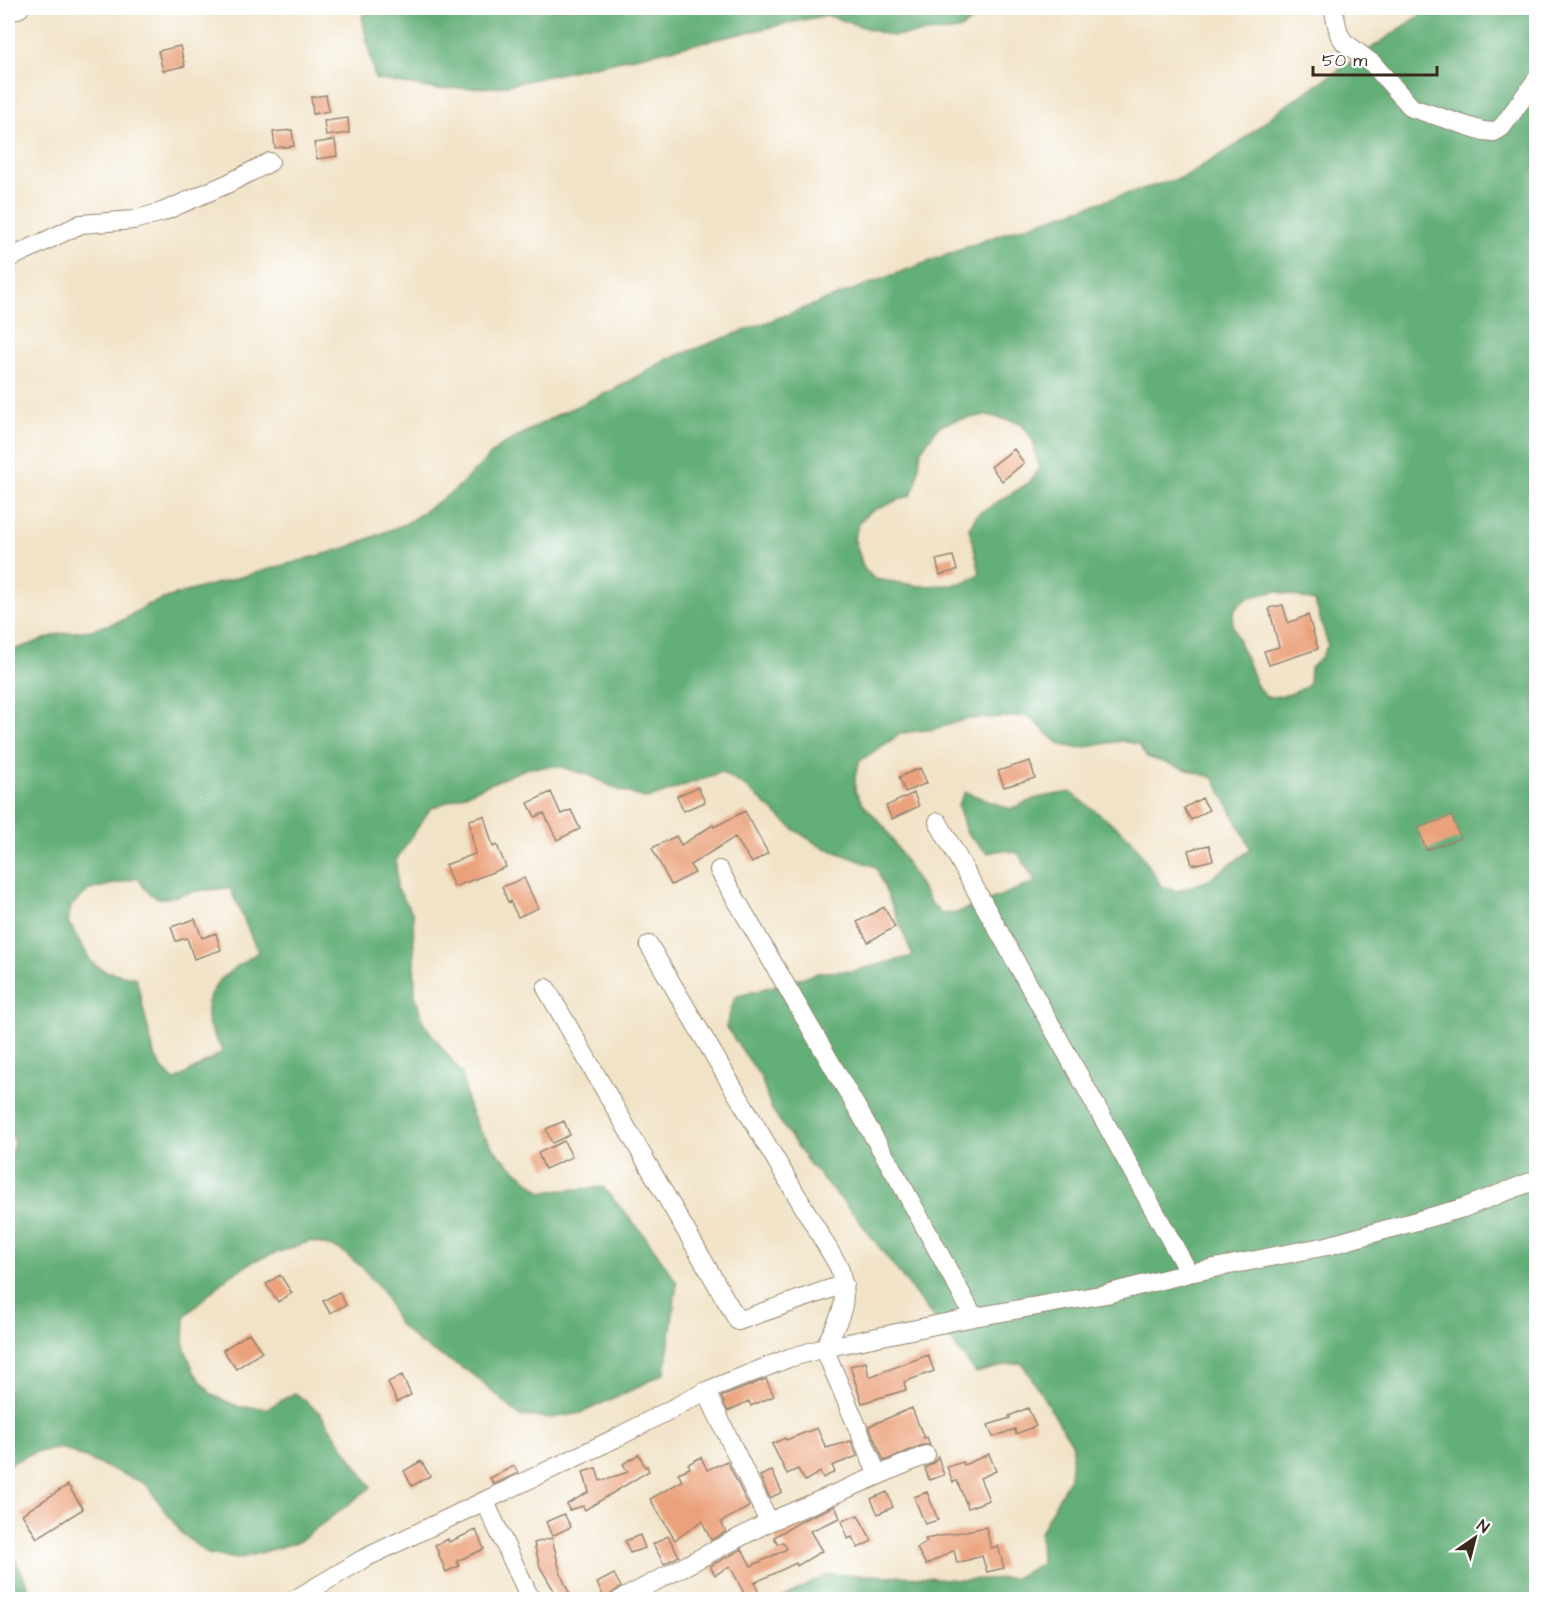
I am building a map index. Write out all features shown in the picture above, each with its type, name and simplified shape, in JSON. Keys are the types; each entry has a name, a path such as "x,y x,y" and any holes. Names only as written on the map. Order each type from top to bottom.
{"street":[{"path":"8,13 20,8"},
{"path":"1333,8 1339,34 1344,42 1373,64 1412,108 1428,114 1483,131 1494,132 1502,127 1536,80"},
{"path":"8,258 81,224 134,220 162,212 227,184 270,162"},
{"path":"938,822 1188,1273"},
{"path":"719,870 904,1190 974,1317"},
{"path":"649,945 839,1267 844,1284 844,1308 824,1348 878,1476"},
{"path":"546,988 738,1321 844,1284"},
{"path":"294,1599 363,1559 485,1502 706,1391 773,1364 824,1348 974,1317 1106,1294 1188,1273 1327,1246 1463,1208 1536,1180"},
{"path":"706,1391 769,1522"},
{"path":"620,1599 769,1522 926,1455"},
{"path":"485,1502 531,1599"}],"green space":[{"path":"380,8 990,8 959,30 891,36 826,15 498,87 435,89 375,79 362,16"},
{"path":"1431,8 1536,8 1536,1599 780,1599 829,1574 957,1580 1015,1578 1041,1564 1040,1532 1070,1477 1073,1445 1022,1363 976,1373 854,1214 808,1162 771,1108 761,1077 726,1027 735,997 822,972 853,971 913,956 876,867 818,845 792,828 746,787 721,772 647,799 617,789 589,775 558,766 528,768 430,809 396,860 397,888 413,914 415,995 424,1024 462,1074 468,1105 480,1131 499,1155 541,1192 603,1187 645,1236 677,1283 665,1372 581,1413 551,1418 520,1416 473,1374 420,1344 398,1323 384,1294 363,1268 339,1249 311,1241 256,1260 230,1275 185,1316 184,1346 194,1372 212,1395 239,1407 268,1408 295,1393 320,1413 371,1487 298,1542 238,1559 208,1554 182,1534 146,1484 62,1448 32,1453 8,1465 8,1173 14,1140 8,1125 8,652 59,634 91,630 123,620 147,605 175,595 346,548 407,523 455,490 500,446 557,415 615,389 668,359 1002,234 1184,177 1235,146 1282,108","holes":["987,415 1021,423 1033,440 1039,469 1030,482 977,515 969,528 980,573 968,581 952,585 920,586 875,579 864,569 854,538 859,523 869,512 911,495 917,480 921,450 939,426 956,420","1276,591 1315,601 1328,645 1321,658 1310,668 1309,684 1294,693 1272,697 1266,697 1257,686 1232,624 1235,608 1247,598","1028,716 1061,745 1077,748 1122,741 1138,744 1147,757 1214,778 1251,849 1207,881 1177,891 1162,887 1134,843 1070,792 1037,798 1010,809 965,792 958,805 966,832 987,853 1003,850 1018,853 1036,882 956,913 941,914 930,902 885,828 863,804 855,791 855,776 860,761 902,733 934,729 966,719","138,878 149,893 161,898 230,888 258,952 222,979 210,996 207,1019 223,1052 174,1081 162,1069 154,1054 136,978 105,971 92,963 68,922 71,906 89,890"]},
{"path":"8,1544 29,1588 32,1599 8,1599"}],"building":[{"path":"180,46 185,66 163,71 158,51"},
{"path":"326,95 329,111 313,114 311,97"},
{"path":"348,118 349,133 326,136 324,121"},
{"path":"292,130 294,146 275,148 273,132"},
{"path":"335,140 337,156 317,159 314,143"},
{"path":"1014,449 1024,463 1002,481 991,467"},
{"path":"953,556 957,570 940,575 936,560"},
{"path":"1283,605 1288,623 1308,615 1318,649 1269,665 1264,651 1279,647 1269,608"},
{"path":"1030,761 1035,778 1004,787 998,771"},
{"path":"920,768 927,783 905,792 899,777"},
{"path":"698,787 705,802 683,811 677,796"},
{"path":"551,792 561,814 571,810 580,829 557,840 544,813 535,817 528,803"},
{"path":"914,793 919,806 892,819 886,806"},
{"path":"1202,798 1209,810 1191,820 1184,808"},
{"path":"745,811 768,853 752,863 735,837 690,865 695,873 671,885 652,848 676,836 681,845 713,825 714,827"},
{"path":"484,816 493,847 497,845 506,867 454,887 445,865 475,854 469,820"},
{"path":"1452,816 1460,838 1426,850 1418,828"},
{"path":"1209,845 1213,860 1192,865 1188,850"},
{"path":"524,878 538,908 518,917 502,887"},
{"path":"884,907 895,927 868,942 857,922"},
{"path":"195,919 202,938 216,933 221,950 194,959 187,938 176,941 171,927"},
{"path":"564,1121 570,1135 552,1143 546,1129"},
{"path":"564,1141 572,1157 545,1169 538,1153"},
{"path":"280,1275 292,1293 278,1302 266,1284"},
{"path":"339,1292 346,1305 330,1313 323,1301"},
{"path":"249,1333 262,1352 236,1369 223,1350"},
{"path":"928,1355 934,1371 904,1382 906,1390 862,1403 850,1366 866,1362 869,1377"},
{"path":"402,1375 411,1395 397,1402 388,1382"},
{"path":"766,1379 774,1396 751,1406 749,1401 728,1411 721,1397"},
{"path":"912,1408 924,1438 927,1437 930,1445 922,1445 884,1461 869,1426"},
{"path":"1028,1408 1036,1426 1016,1434 1015,1429 993,1437 988,1425 1010,1418 1009,1416"},
{"path":"817,1428 826,1448 851,1441 857,1456 832,1466 835,1472 823,1478 820,1472 805,1481 798,1469 787,1474 772,1444"},
{"path":"639,1454 649,1471 585,1510 583,1506 569,1510 567,1504 589,1492 583,1472 596,1468 600,1481 628,1472 623,1464"},
{"path":"989,1454 996,1471 980,1478 989,1500 968,1508 957,1481 953,1482 947,1467 963,1462 964,1465"},
{"path":"701,1457 707,1470 727,1461 749,1507 721,1522 726,1532 711,1540 702,1521 675,1540 650,1499 682,1481 678,1473 690,1468 688,1464"},
{"path":"938,1457 944,1475 929,1480 925,1468 935,1462"},
{"path":"421,1461 430,1476 412,1486 404,1471"},
{"path":"514,1466 518,1473 494,1484 490,1478"},
{"path":"772,1471 782,1492 770,1498 760,1476"},
{"path":"68,1485 83,1509 37,1538 22,1514"},
{"path":"887,1492 893,1507 878,1514 871,1499"},
{"path":"927,1492 938,1520 925,1524 914,1497"},
{"path":"835,1506 840,1518 810,1531 822,1551 797,1566 796,1563 754,1583 760,1595 752,1599 747,1599 730,1566 715,1575 710,1566 742,1549 751,1566 787,1549 783,1542 778,1544 774,1537 805,1519"},
{"path":"564,1514 571,1527 552,1536 546,1522"},
{"path":"858,1515 872,1541 858,1548 852,1537 848,1539 842,1521"},
{"path":"986,1527 991,1548 998,1546 1004,1568 987,1572 982,1556 957,1563 954,1550 926,1565 917,1548 927,1542 925,1539"},
{"path":"476,1530 484,1549 457,1561 459,1566 446,1572 435,1545 448,1539 449,1542"},
{"path":"640,1535 645,1548 630,1553 625,1541"},
{"path":"668,1536 679,1556 664,1564 653,1544"},
{"path":"552,1538 561,1575 572,1599 559,1599 540,1567 534,1543"},
{"path":"614,1574 621,1587 611,1594 609,1599 605,1599 597,1583"}]}
